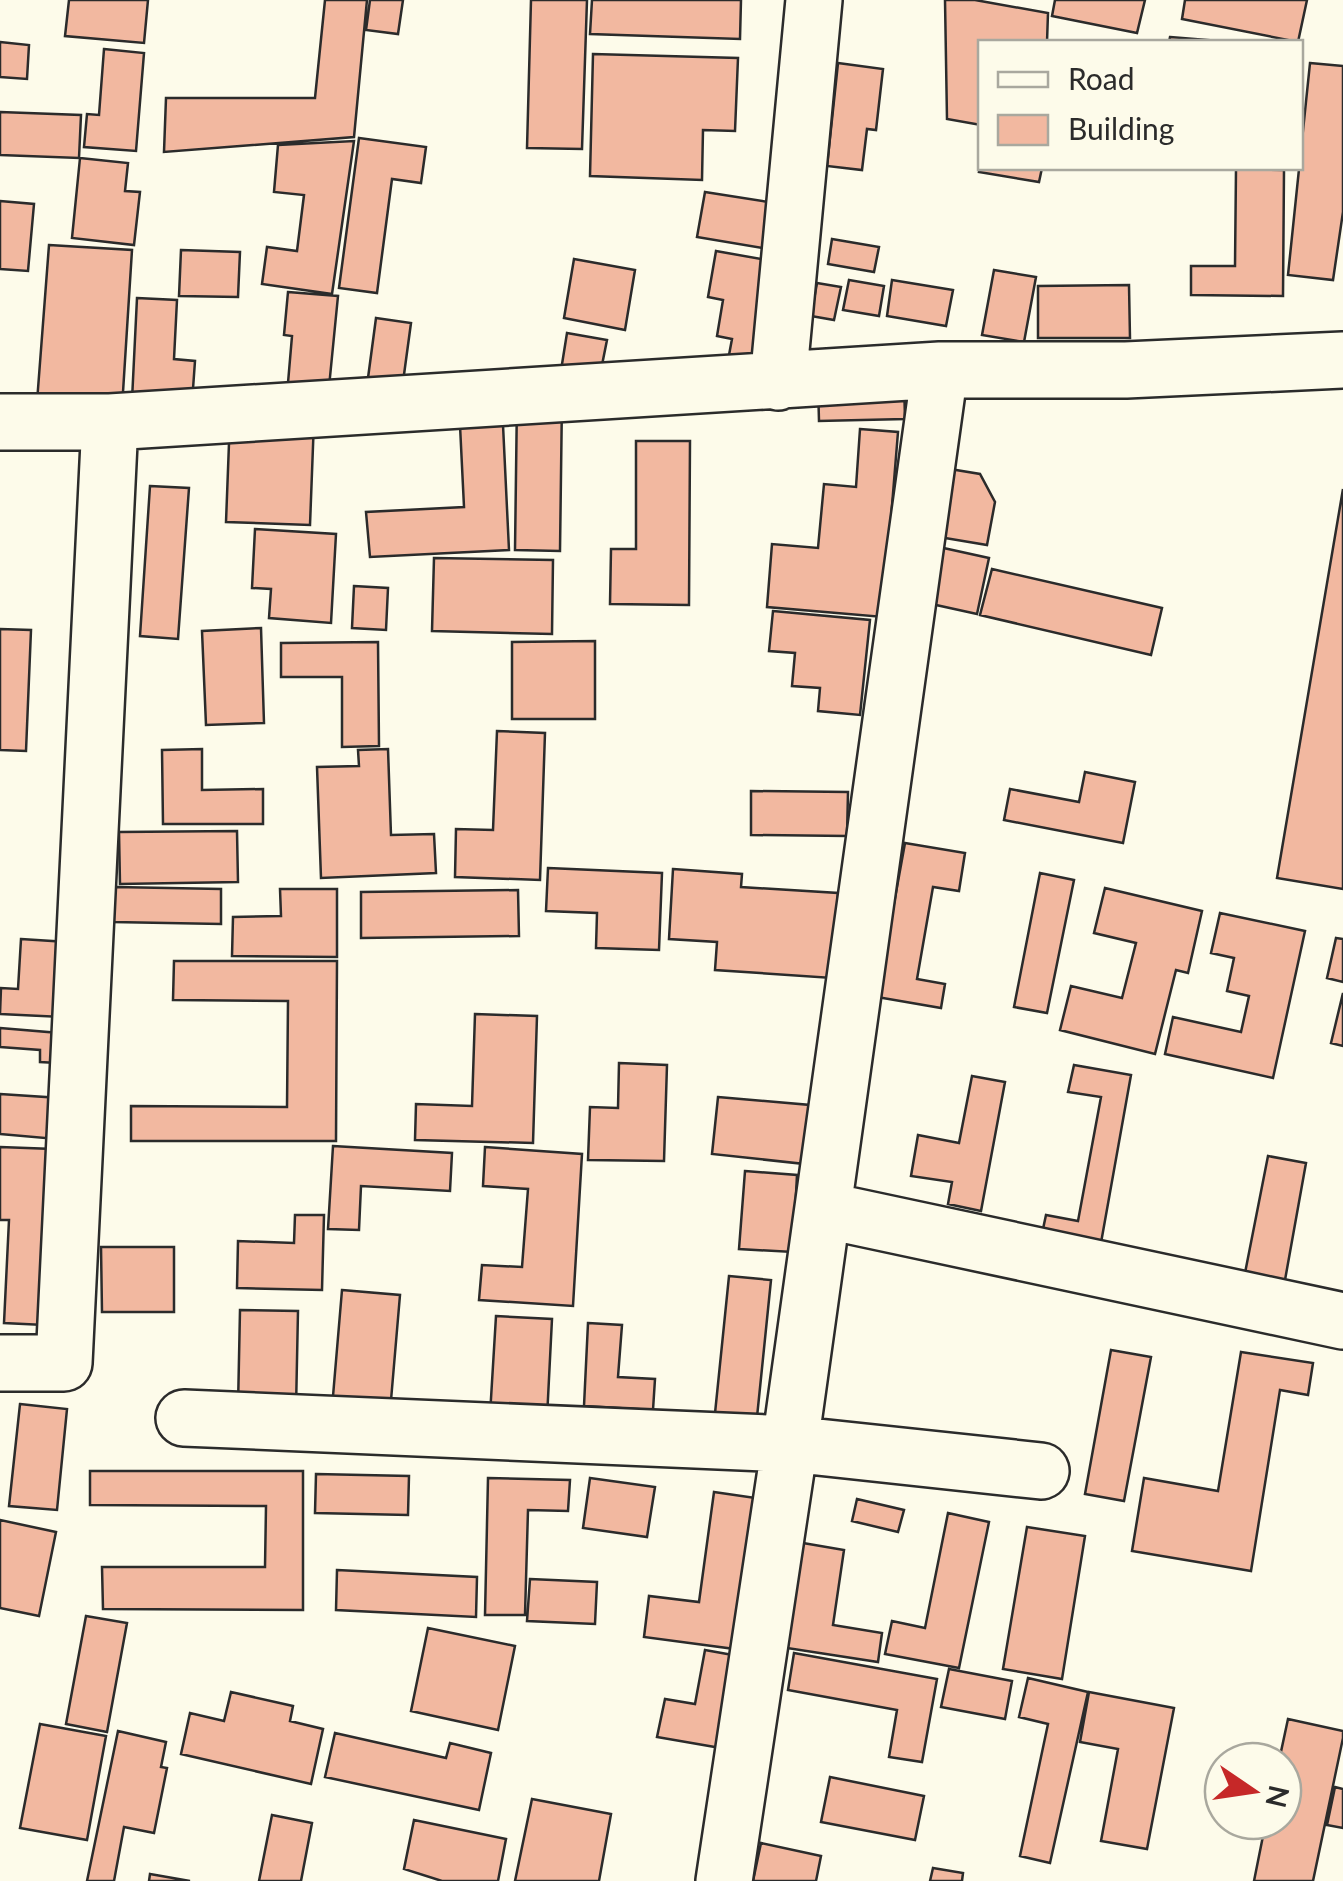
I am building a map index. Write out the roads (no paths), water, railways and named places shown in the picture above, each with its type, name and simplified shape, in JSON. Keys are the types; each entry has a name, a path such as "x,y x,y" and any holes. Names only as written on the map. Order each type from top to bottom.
{"street":[{"path":"778,382 814,0"},
{"path":"0,422 110,422 940,370 1126,370 1343,360"},
{"path":"724,1881 824,1210 940,370"},
{"path":"0,1363 64,1363 110,422"},
{"path":"824,1210 1343,1321"},
{"path":"184,1418 790,1444 1041,1471"}]}
